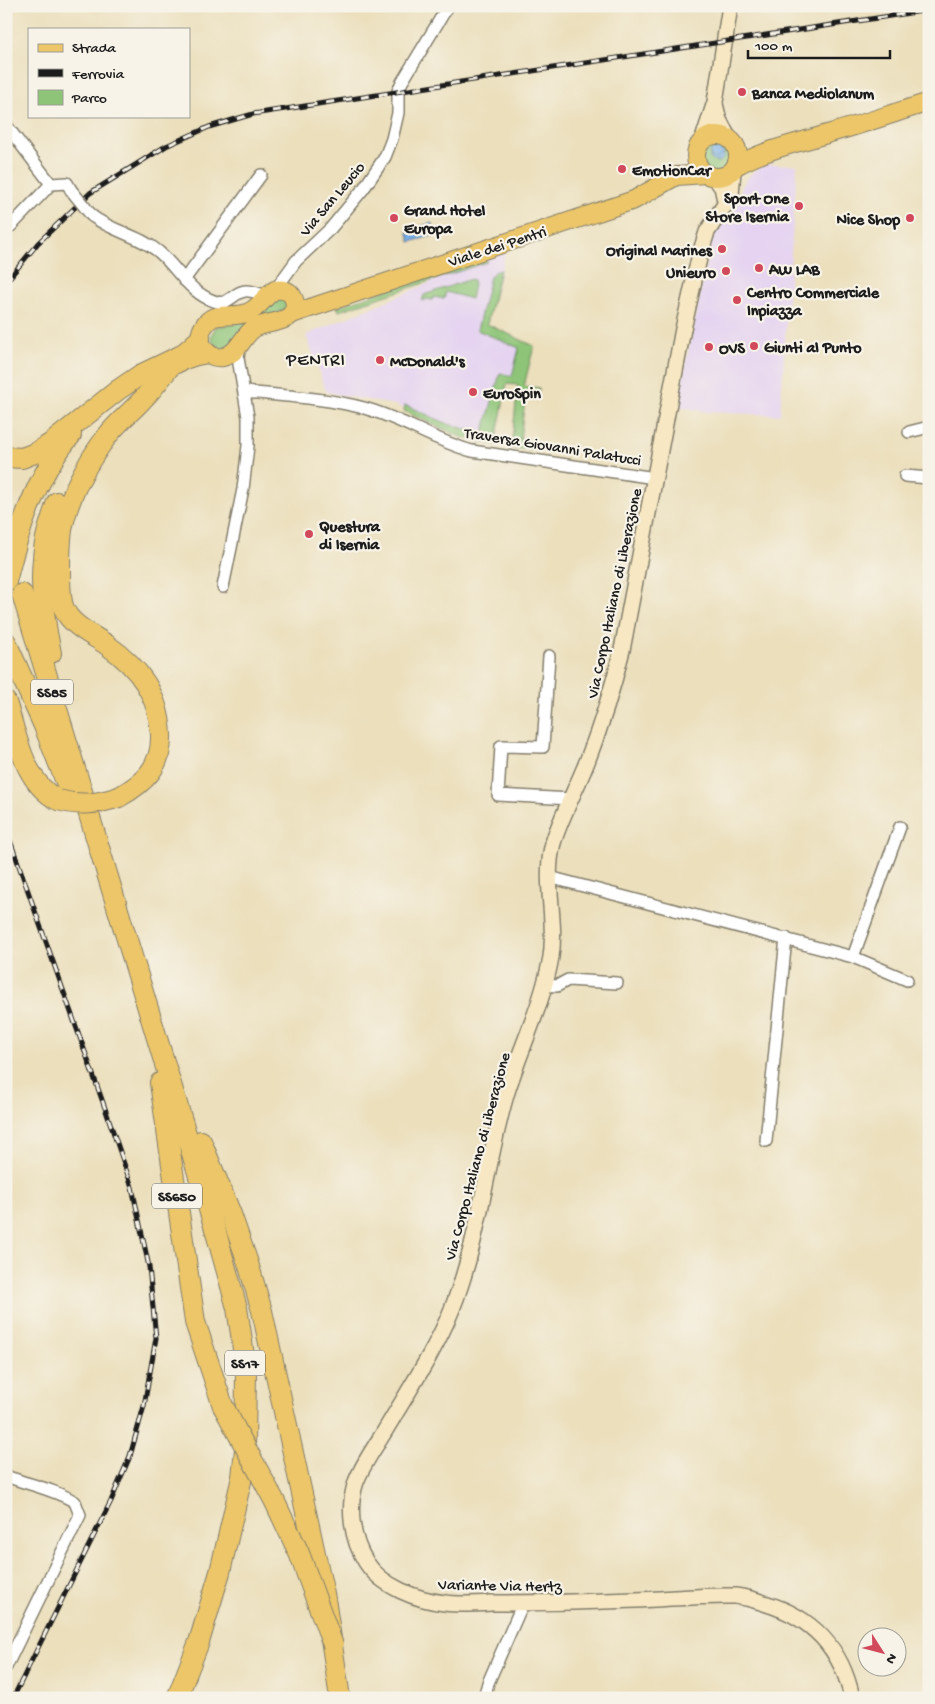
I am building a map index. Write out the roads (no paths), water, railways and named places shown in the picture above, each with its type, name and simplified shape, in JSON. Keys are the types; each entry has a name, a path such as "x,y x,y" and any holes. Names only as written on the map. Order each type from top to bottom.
{"highway":[{"path":"82,790 79,749 58,683 47,632 42,560 48,528 70,472 97,431 128,397 172,365 209,350"},
{"path":"6,457 22,458 50,444 140,375 182,355 209,350"},
{"path":"6,702 24,757 35,780 48,795 58,800 89,804 119,797 146,779 158,761 161,740 160,721 154,696 131,665 108,645 70,620 62,604 60,553 62,529 76,488 90,462 108,435 142,401 172,365"},
{"path":"14,588 22,526 33,498 46,471 64,444 88,414"},
{"name":"SS85","path":"14,588 93,828"},
{"path":"6,642 44,726 80,819 102,862"},
{"name":"SS17","path":"93,828 230,1280 237,1308 246,1372 245,1449 236,1508 220,1572 199,1642 177,1698"},
{"name":"SS650","path":"141,984 139,1007 158,1070 195,1322 223,1406 274,1500 299,1553 332,1645"},
{"name":"SS650","path":"155,1030 231,1214 262,1312 325,1599 340,1698"}],"main road":[{"path":"773,150 754,149 714,134 701,142 696,153 696,162 700,169 710,176 727,175 750,158 929,102"},
{"path":"730,139 738,152 734,168"},
{"name":"Viale dei Pentri","path":"209,350 227,356 252,329 266,322 288,318 284,298 314,306 634,200 676,176 701,142"},
{"name":"Viale dei Pentri","path":"676,176 710,176"},
{"path":"209,350 200,331 206,322 215,316 232,317 249,312 284,298"}],"street":[{"name":"Via San Leucio","path":"284,298 289,271 296,261 340,216 364,188 385,157 392,139 398,113 398,91 448,6"},
{"path":"701,142 715,102 730,6"},
{"path":"715,102 719,120 730,139"},
{"path":"6,125 50,184"},
{"name":"Via Corpo Italiano di Liberazione","path":"454,1305 479,1217 506,1096 545,985 551,955 553,931 549,877 554,841 588,761 608,702 622,650 683,330 700,254 707,232 726,206 731,195 734,168"},
{"path":"184,280 261,175"},
{"path":"710,176 722,187 726,206"},
{"path":"6,227 11,226 19,219 50,184 67,183 92,216 107,226 140,239 159,252 196,292 217,302 224,302 246,291 284,298"},
{"path":"235,296 246,301 249,312"},
{"path":"223,587 248,446 248,417 238,358 240,344"},
{"path":"209,350 232,362 239,369"},
{"name":"Traversa Giovanni Palatucci","path":"245,392 328,401 364,408 407,423 458,447 478,452 655,478"},
{"path":"908,432 929,427"},
{"path":"905,476 929,478"},
{"path":"549,656 543,747 501,746 498,795 571,800"},
{"path":"853,957 900,827"},
{"path":"549,877 853,957 907,980"},
{"path":"766,1141 786,938"},
{"path":"545,985 557,986 568,980 617,983"},
{"name":"Variante Via Hertz","path":"454,1305 428,1358 366,1462 355,1484 351,1519 354,1534 366,1562 378,1576 407,1593 431,1601 520,1610 737,1596 761,1602 784,1609 803,1620 821,1635 843,1667 852,1698"},
{"path":"6,1476 61,1494 75,1502 80,1515 6,1667"},
{"path":"484,1698 488,1683 520,1610"}],"water":[{"path":"714,148 720,148 724,155 720,162 714,162 710,158 710,152"},
{"path":"432,223 435,235 410,242 407,230"}],"railway":[{"path":"6,282 38,243 90,193 166,146 209,127 253,114 929,10"},
{"path":"6,829 132,1187 149,1267 156,1338 144,1406 130,1456 111,1501 13,1698"}],"place":[{"name":"Banca Mediolanum","path":"742,92"},
{"name":"EmotionCar","path":"622,169"},
{"name":"Sport One Store Isernia","path":"799,206"},
{"name":"Grand Hotel Europa","path":"394,218"},
{"name":"Nice Shop","path":"910,218"},
{"name":"Original Marines","path":"722,249"},
{"name":"AW LAB","path":"759,268"},
{"name":"Unieuro","path":"726,271"},
{"name":"Centro Commerciale Inpiazza","path":"737,300"},
{"name":"Giunti al Punto","path":"754,346"},
{"name":"OVS","path":"709,347"},
{"name":"McDonald's","path":"380,360"},
{"name":"EuroSpin","path":"473,392"},
{"name":"Questura di Isernia","path":"309,534"}],"district":[{"name":"PENTRI","path":"316,359"}]}
